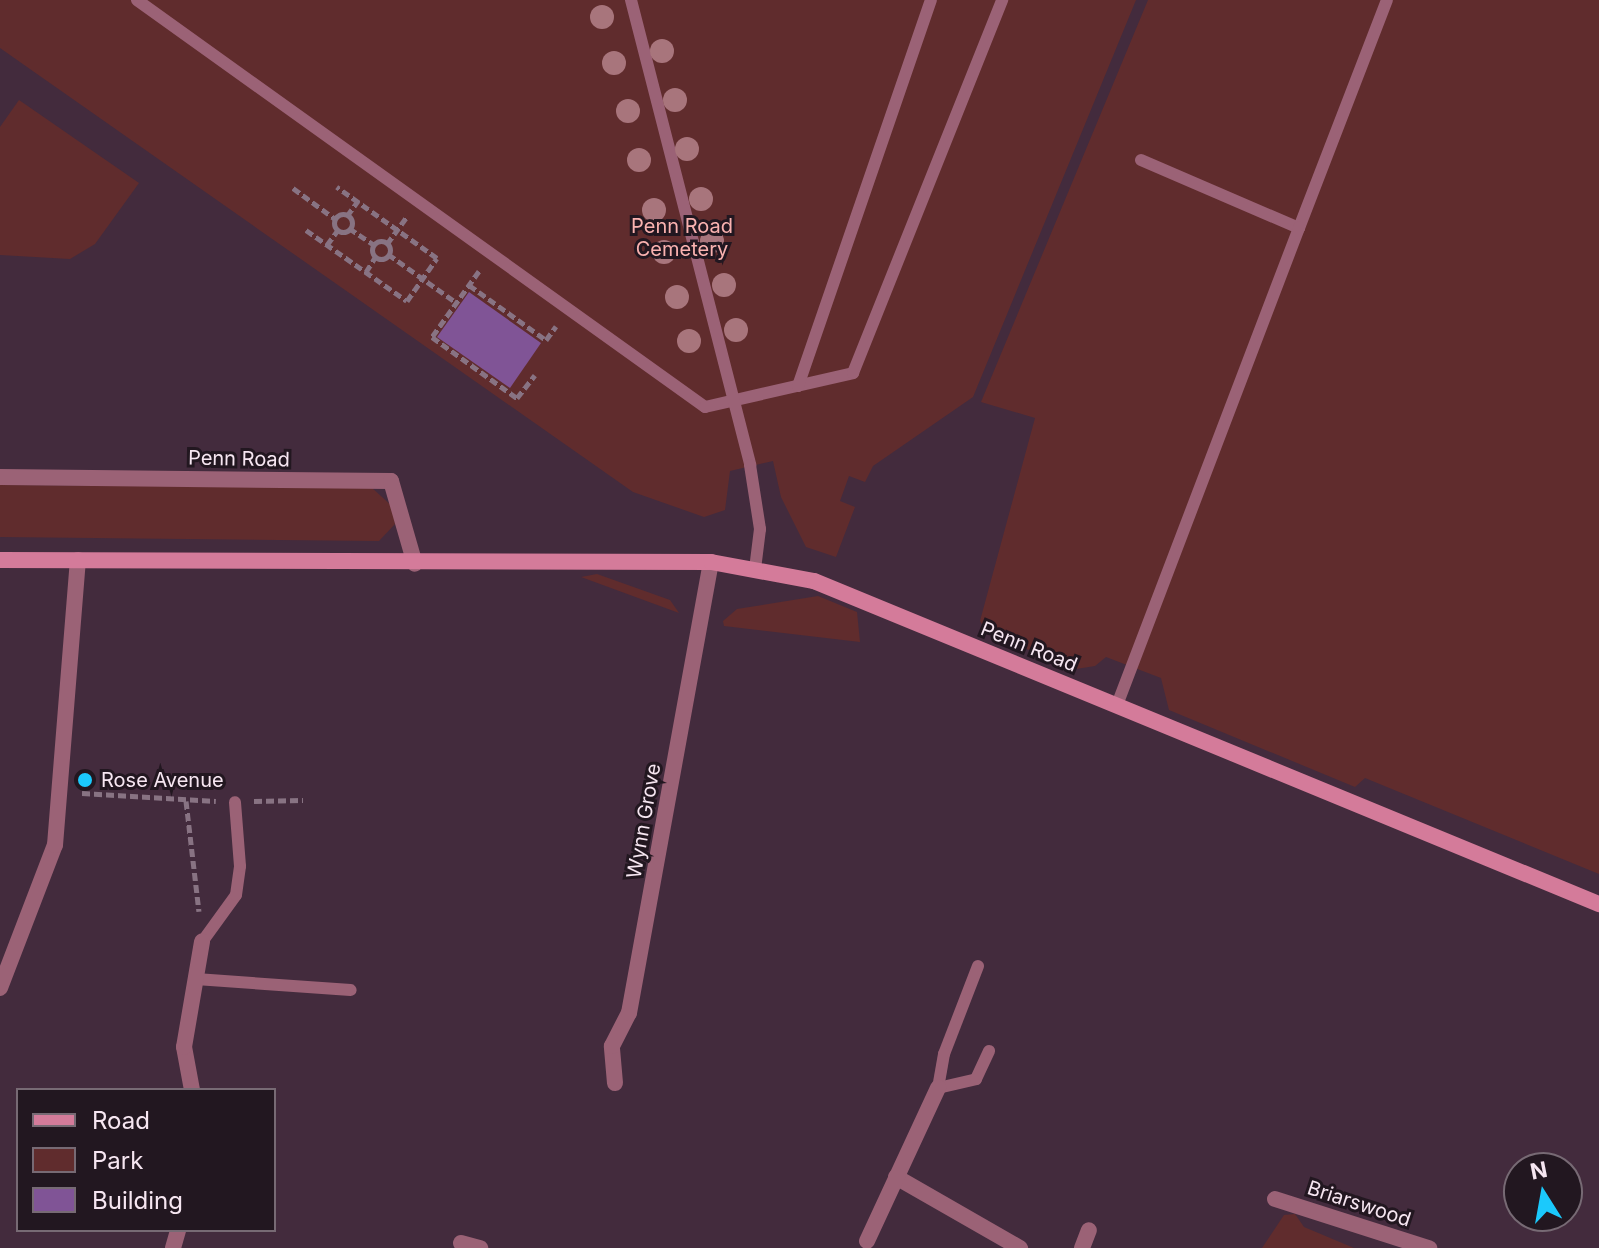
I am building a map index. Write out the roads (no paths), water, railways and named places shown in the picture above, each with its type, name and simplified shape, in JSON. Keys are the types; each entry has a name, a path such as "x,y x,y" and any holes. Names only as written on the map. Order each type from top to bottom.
{"main road":[{"name":"Penn Road","path":"0,560 415,564 711,562 814,581 1599,904"}],"street":[{"name":"Penn Road","path":"0,477 391,481 415,564"},
{"path":"0,988 55,845 78,560"},
{"name":"Wynn Grove","path":"615,1083 612,1046 629,1013 711,562"},
{"path":"192,1088 184,1047 202,942"},
{"path":"867,1241 938,1088"},
{"path":"896,1177 1020,1248"},
{"name":"Briarswood","path":"1275,1199 1429,1248"},
{"path":"1082,1248 1089,1230"},
{"path":"461,1243 480,1248"}],"lane":[{"path":"137,0 705,407 853,373 1002,0"},
{"path":"631,0 757,503 755,569"},
{"path":"798,386 931,0"},
{"path":"1117,705 1387,0"},
{"path":"1141,160 1299,228"},
{"path":"202,942 236,895 240,866 235,802"},
{"path":"978,966 944,1054 938,1088 976,1079 989,1051"},
{"path":"196,979 351,990"}],"place":[{"name":"Rose Avenue","path":"85,780"}],"park label":[{"name":"Penn Road Cemetery","path":"682,238"}]}
